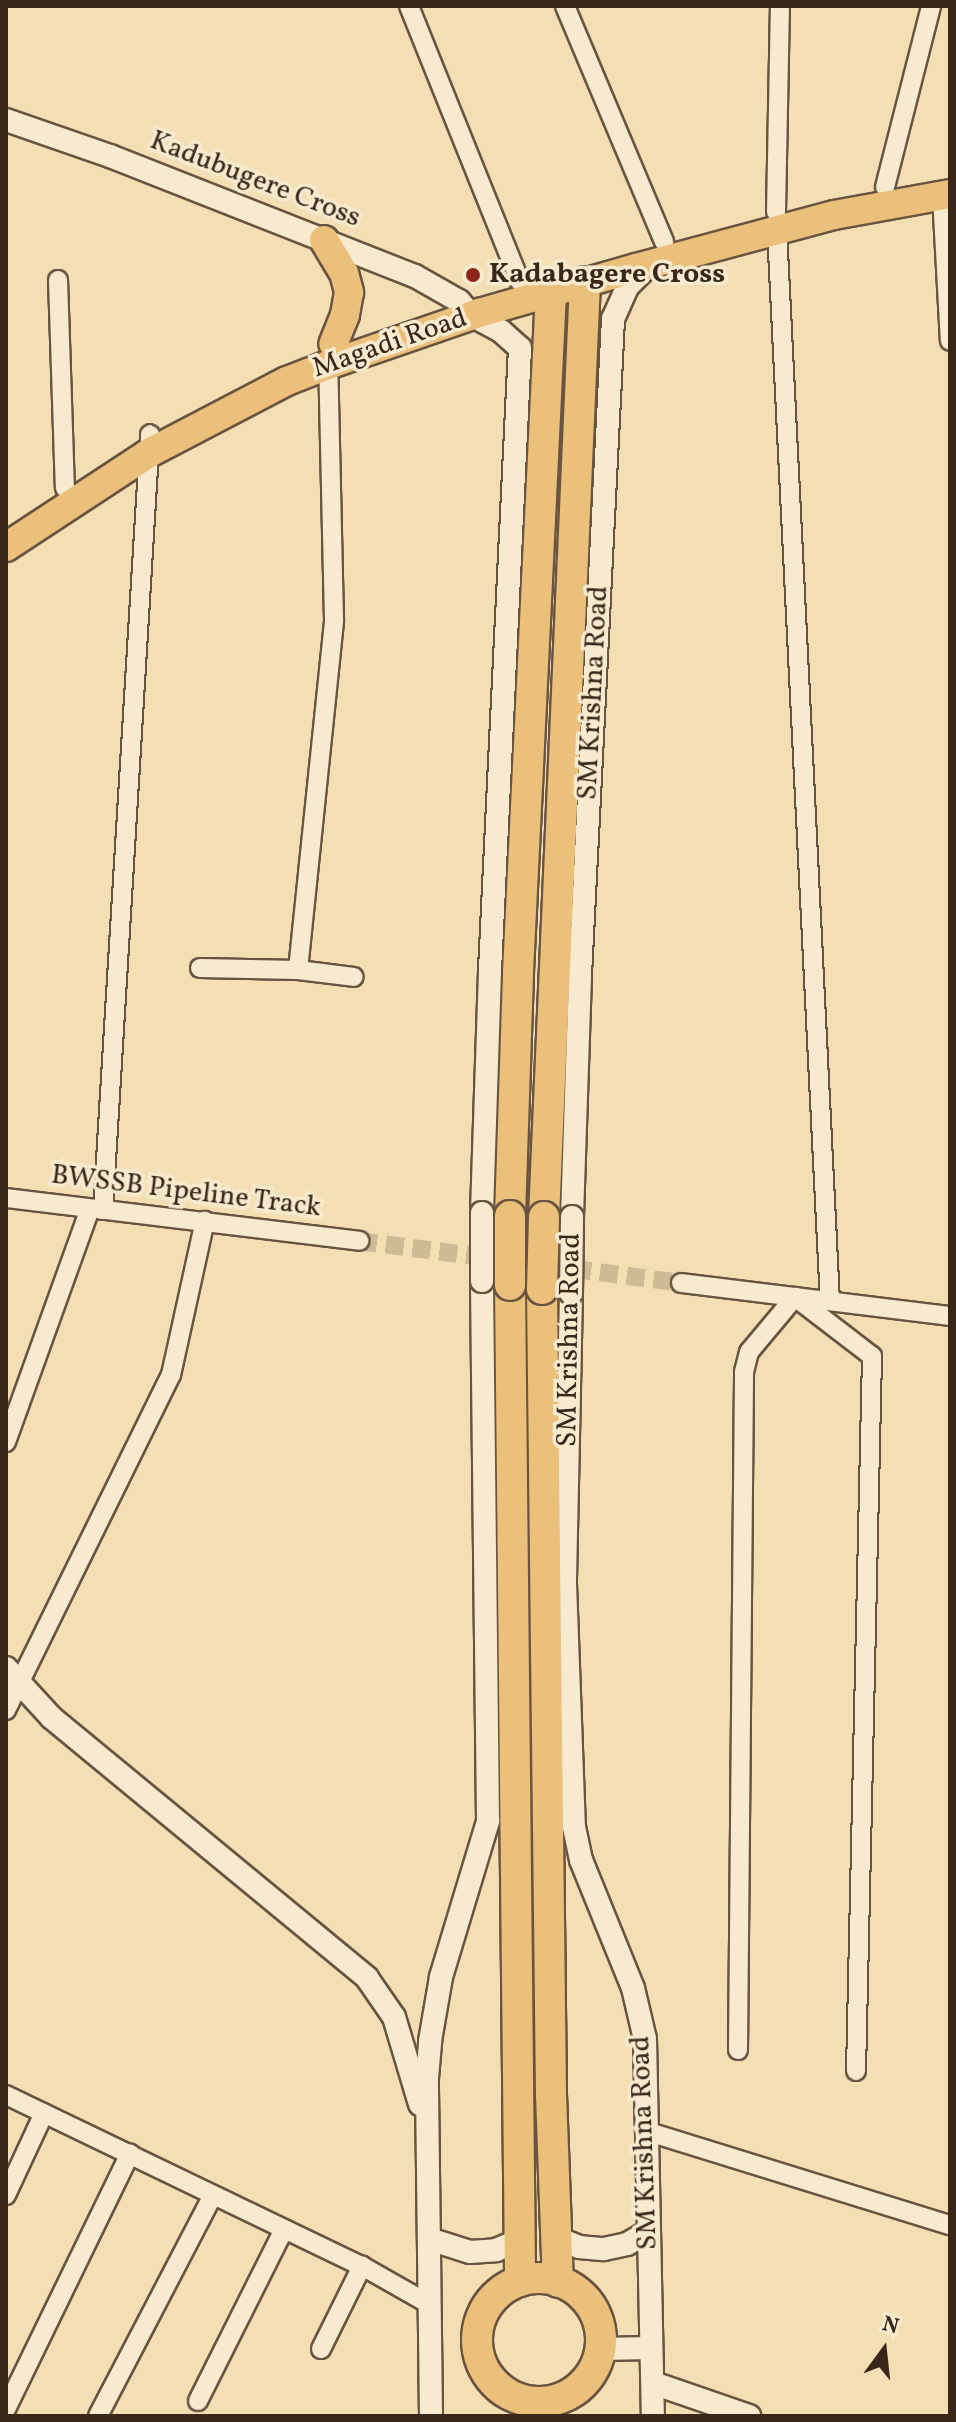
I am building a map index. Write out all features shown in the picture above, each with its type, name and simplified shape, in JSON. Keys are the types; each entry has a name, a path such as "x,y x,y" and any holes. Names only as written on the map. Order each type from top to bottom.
{"highway":[{"name":"SM Krishna Road","path":"558,2282 544,1644 552,1282 558,1217 585,282"},
{"name":"SM Krishna Road","path":"520,2281 501,1276 496,1214 518,972 551,292"},
{"path":"540,2278 558,2282 578,2292 595,2313 601,2349 596,2365 581,2386 536,2408 509,2395 490,2379 483,2368 476,2343 486,2307 504,2289 520,2281 540,2278"}],"main road":[{"name":"Magadi Road","path":"6,527 65,488 150,443 284,363 330,355 465,308 520,282 657,254 885,187 947,188"},
{"name":"Magadi Road","path":"776,221 834,215 947,188"},
{"path":"324,240 344,273 349,292 345,315 330,355"},
{"name":"Magadi Road","path":"465,308 551,292 657,254"},
{"name":"Magadi Road","path":"6,547 150,443"}],"street":[{"path":"409,6 520,282"},
{"path":"565,6 657,254"},
{"path":"780,6 776,221 830,1301"},
{"path":"885,187 931,6"},
{"name":"Kadubugere Cross","path":"6,120 110,156 415,276 465,308"},
{"path":"947,188 950,341"},
{"name":"SM Krishna Road","path":"558,1217 580,975 613,319 628,286 657,254"},
{"path":"58,280 65,488"},
{"name":"SM Krishna Road","path":"465,308 501,331 520,348 496,1214"},
{"path":"298,970 334,620 330,355"},
{"path":"6,1442 96,1210 150,443"},
{"path":"200,968 298,970 354,977"},
{"name":"BWSSB Pipeline Track","path":"6,1198 359,1241"},
{"path":"6,1710 13,1674 171,1375 205,1221"},
{"path":"501,1276 552,1282"},
{"name":"SM Krishna Road","path":"431,2416 427,2078 436,2004 488,1821 501,1276"},
{"name":"SM Krishna Road","path":"552,1282 574,1827 581,1860 640,2011 645,2039 653,2416"},
{"path":"681,1283 950,1316"},
{"path":"738,2050 744,1372 749,1352 795,1297"},
{"path":"795,1297 872,1356 856,2071"},
{"path":"13,1674 52,1718 367,1978 394,2017 429,2134"},
{"path":"6,2095 362,2266 429,2304"},
{"path":"6,2195 44,2113"},
{"path":"649,2132 950,2225"},
{"path":"6,2412 130,2154"},
{"path":"98,2416 213,2195"},
{"path":"198,2401 284,2229"},
{"path":"557,2238 579,2247 604,2249 627,2244 648,2232"},
{"path":"429,2239 470,2252 496,2250 520,2240"},
{"path":"321,2349 362,2266"},
{"path":"601,2349 651,2348"},
{"path":"653,2383 742,2415"}],"tunnel":[{"path":"359,1241 681,1283"}],"place":[{"name":"Kadabagere Cross","path":"473,275"}]}
